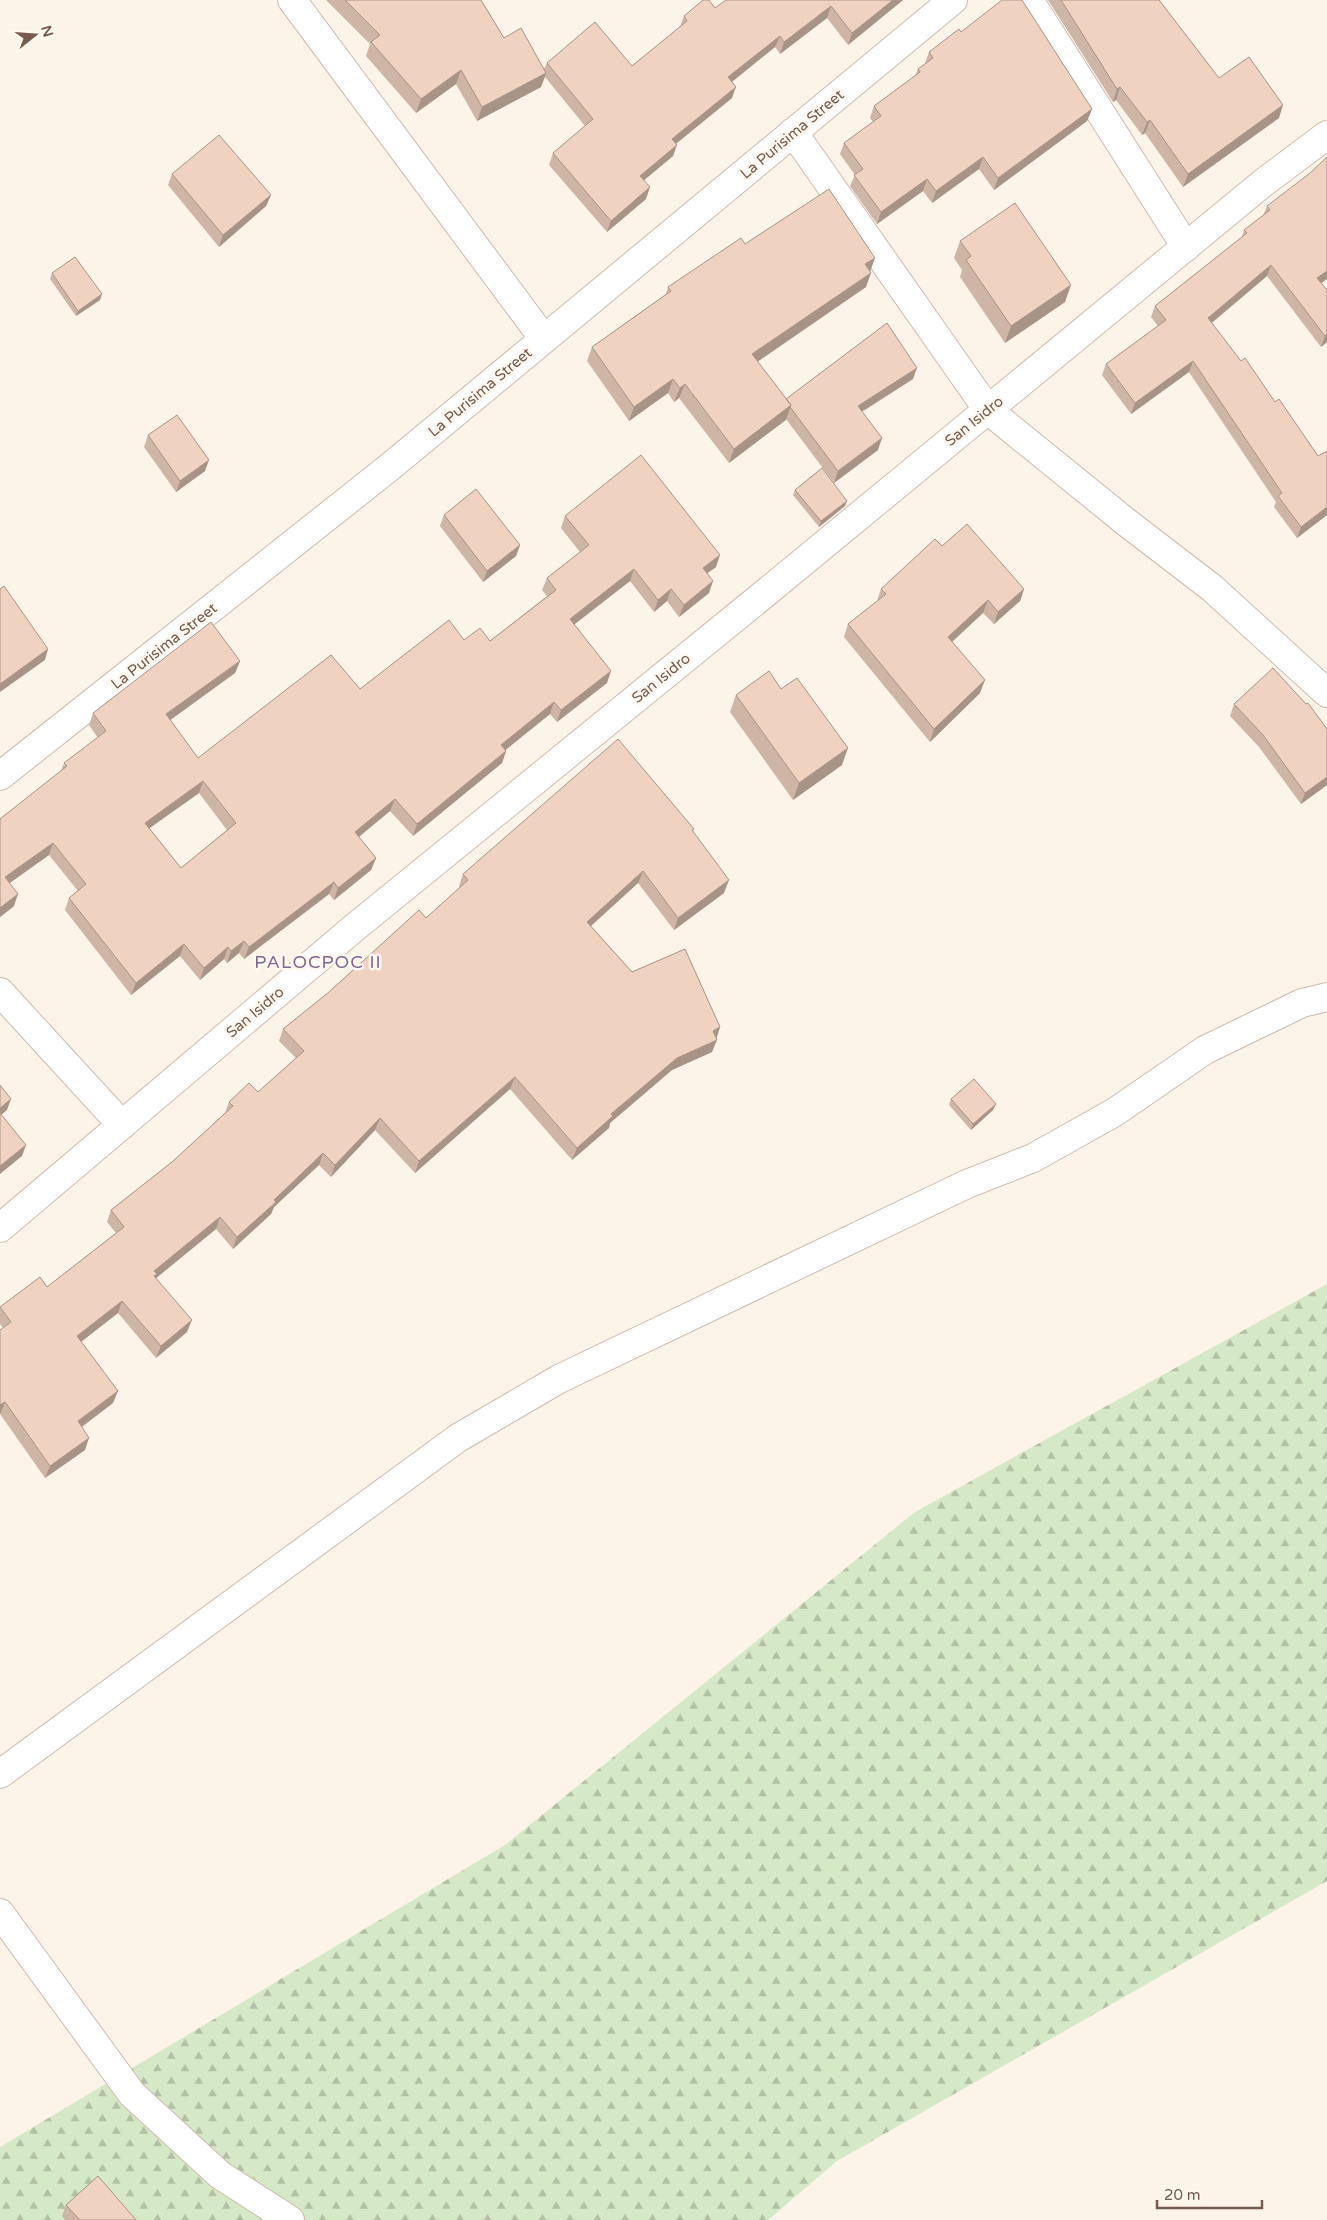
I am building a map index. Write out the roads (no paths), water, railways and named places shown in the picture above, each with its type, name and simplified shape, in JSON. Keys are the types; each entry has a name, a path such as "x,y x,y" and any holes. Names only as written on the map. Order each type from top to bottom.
{"street":[{"path":"292,0 544,339"},
{"name":"La Purisima Street","path":"0,776 391,466 953,0"},
{"path":"1029,0 1186,247"},
{"path":"793,132 988,410 1126,522 1212,588 1327,693"},
{"name":"San Isidro","path":"0,1228 354,928 1263,183 1327,135"},
{"path":"0,992 122,1125"},
{"path":"0,1774 458,1438 475,1428 559,1379 967,1184 1033,1158 1115,1112 1206,1050 1302,1003 1327,997"},
{"path":"0,1914 132,2094 220,2175 290,2220"}],"district":[{"name":"PALOCPOC II","path":"318,962"}]}
